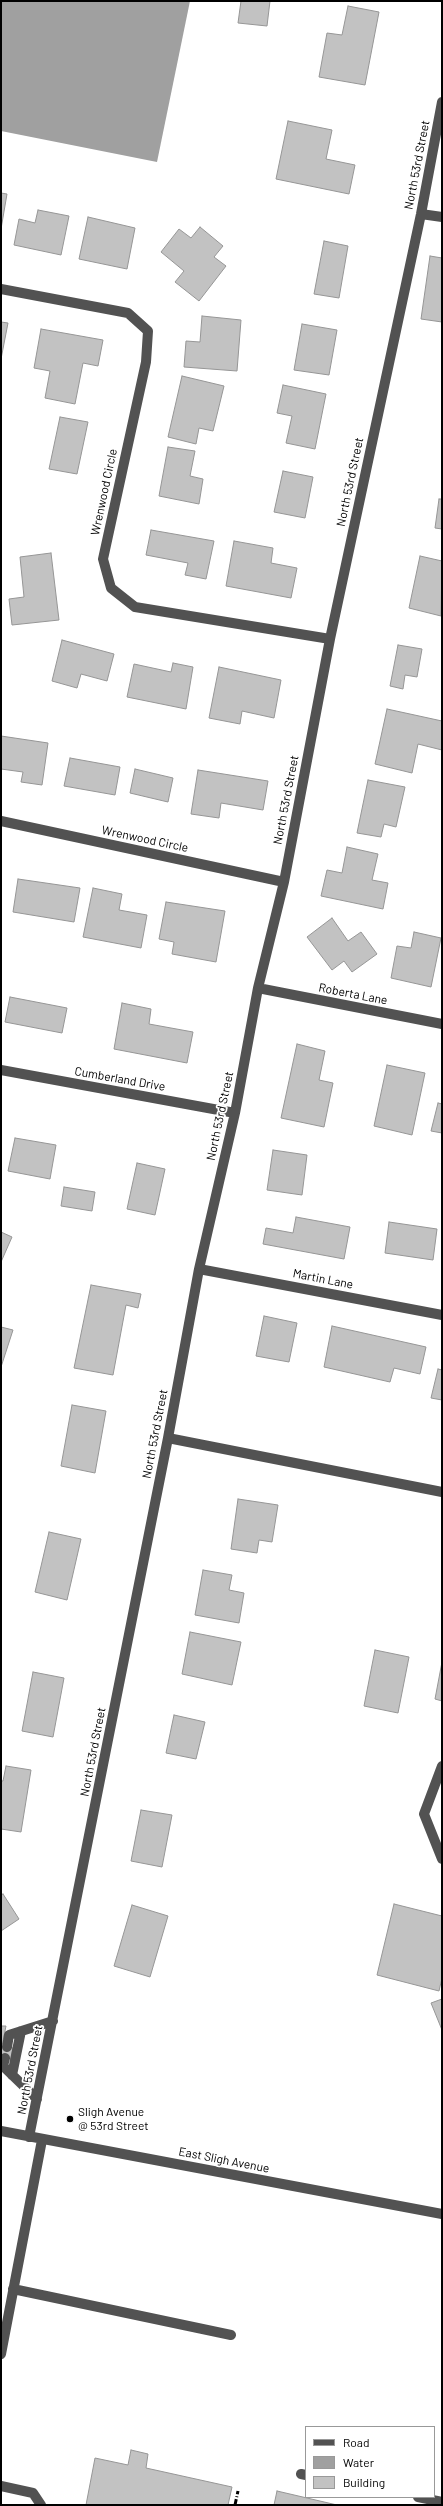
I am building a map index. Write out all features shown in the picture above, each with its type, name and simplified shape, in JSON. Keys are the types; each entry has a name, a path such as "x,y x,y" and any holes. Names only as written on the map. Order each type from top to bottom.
{"street":[{"name":"North 53rd Street","path":"29,2137 168,1438 199,1269 235,1113 258,988 284,882 330,639 421,214 442,102"},
{"path":"421,214 442,217"},
{"name":"Wrenwood Circle","path":"1,288 128,313 148,331 146,362 103,559 112,588 136,607 330,639"},
{"name":"Wrenwood Circle","path":"1,821 284,882"},
{"name":"Roberta Lane","path":"258,988 442,1024"},
{"name":"Cumberland Drive","path":"1,1070 235,1113"},
{"name":"Martin Lane","path":"199,1269 442,1315"},
{"path":"168,1438 442,1492"},
{"path":"442,1766 424,1814 442,1859"},
{"path":"7,2047 9,2035 52,2021"},
{"path":"12,2075 21,2031"},
{"path":"5,2058 4,2066 37,2099"},
{"name":"East Sligh Avenue","path":"1,2131 42,2140 442,2214"},
{"path":"1,2354 3,2329 13,2289 42,2140"},
{"path":"13,2289 232,2335"},
{"path":"1,2486 33,2493 41,2505"},
{"path":"423,2498 442,2502"}],"water":[{"path":"1,1 190,1 157,162 1,131"}],"building":[{"path":"241,1 270,1 267,26 238,23"},
{"path":"348,6 379,12 365,85 319,77 327,33 342,35"},
{"path":"288,121 332,130 326,159 355,165 349,194 276,179"},
{"path":"1,193 7,194 1,229"},
{"path":"38,210 69,216 61,255 14,245 19,219 35,223"},
{"path":"88,217 135,228 127,269 79,259"},
{"path":"200,227 223,246 214,257 226,266 199,301 175,282 184,271 161,252 179,229 191,238"},
{"path":"324,241 348,246 339,298 314,294"},
{"path":"430,256 442,258 442,322 421,319"},
{"path":"202,316 241,320 237,371 184,367 186,341 200,342"},
{"path":"1,322 8,323 1,359"},
{"path":"302,324 337,330 329,375 294,370"},
{"path":"41,329 103,340 98,366 83,363 75,404 45,398 50,371 34,368"},
{"path":"182,376 224,386 213,431 199,428 196,444 168,437"},
{"path":"283,385 326,394 315,449 286,443 292,416 277,413"},
{"path":"60,417 88,422 77,474 49,469"},
{"path":"168,447 195,451 190,476 203,479 199,504 159,496"},
{"path":"283,471 313,477 305,518 274,512"},
{"path":"439,499 442,499 442,529 435,528"},
{"path":"151,530 214,541 206,579 185,575 188,563 146,555"},
{"path":"234,541 273,548 271,563 297,568 291,598 226,586"},
{"path":"51,553 59,620 12,625 9,599 24,597 20,557"},
{"path":"420,556 442,561 441,616 409,608"},
{"path":"62,640 114,654 107,681 81,674 77,688 52,681"},
{"path":"398,645 422,649 417,677 405,675 403,689 390,686"},
{"path":"173,663 193,667 186,709 127,697 134,664 171,672"},
{"path":"219,667 281,680 274,718 242,711 240,724 209,718"},
{"path":"387,709 442,721 442,750 418,744 412,773 375,764"},
{"path":"1,736 48,743 42,785 21,782 23,772 1,769"},
{"path":"70,758 120,767 115,795 64,786"},
{"path":"135,769 173,778 168,802 130,793"},
{"path":"198,770 268,781 263,810 221,803 219,818 191,814"},
{"path":"368,780 405,787 396,827 384,824 381,837 357,833"},
{"path":"347,847 378,854 372,880 388,883 383,909 321,896 327,870 342,873"},
{"path":"18,879 80,888 74,922 13,912"},
{"path":"93,888 122,894 119,910 147,915 141,948 83,937"},
{"path":"166,902 225,911 216,962 172,954 174,942 159,939"},
{"path":"332,918 348,941 361,932 377,954 352,972 344,961 332,970 307,937"},
{"path":"414,932 441,938 431,987 391,978 397,946 411,948"},
{"path":"10,997 67,1008 62,1033 5,1022"},
{"path":"122,1003 151,1009 149,1024 193,1032 187,1063 114,1049"},
{"path":"297,1044 325,1051 319,1080 333,1083 324,1127 281,1118"},
{"path":"387,1065 425,1073 412,1135 374,1126"},
{"path":"438,1103 442,1104 442,1133 431,1131"},
{"path":"15,1138 56,1145 50,1179 8,1171"},
{"path":"273,1150 307,1155 302,1195 267,1190"},
{"path":"137,1163 165,1169 155,1215 127,1209"},
{"path":"64,1187 95,1192 92,1211 61,1206"},
{"path":"296,1217 350,1227 344,1259 263,1244 266,1228 293,1233"},
{"path":"389,1222 437,1229 433,1260 385,1253"},
{"path":"1,1232 12,1237 1,1262"},
{"path":"91,1285 141,1294 138,1308 126,1305 113,1375 74,1368"},
{"path":"264,1316 297,1323 289,1362 256,1356"},
{"path":"332,1326 426,1347 420,1374 394,1368 390,1382 324,1367"},
{"path":"1,1327 13,1330 1,1367"},
{"path":"438,1369 442,1370 442,1400 431,1398"},
{"path":"72,1405 106,1411 95,1473 61,1466"},
{"path":"238,1499 278,1505 272,1542 259,1540 257,1553 231,1549"},
{"path":"49,1532 81,1539 67,1600 35,1592"},
{"path":"203,1570 232,1575 229,1590 244,1593 239,1623 195,1615"},
{"path":"190,1632 241,1642 232,1685 182,1674"},
{"path":"375,1650 409,1657 398,1713 364,1706"},
{"path":"442,1662 442,1701 435,1699"},
{"path":"33,1672 64,1678 53,1737 22,1731"},
{"path":"174,1715 205,1722 196,1759 166,1753"},
{"path":"6,1766 31,1770 21,1832 1,1829 1,1781 3,1781"},
{"path":"141,1810 172,1815 162,1867 131,1861"},
{"path":"3,1894 19,1919 1,1931 1,1895"},
{"path":"394,1904 442,1916 442,1978 439,1991 377,1975"},
{"path":"132,1905 168,1916 150,1977 114,1966"},
{"path":"442,1999 442,2030 431,2003"},
{"path":"1,2026 6,2026 2,2046 13,2048 11,2059 1,2057"},
{"path":"131,2450 148,2454 146,2468 232,2487 228,2505 86,2505 95,2458 128,2465"},
{"path":"277,2491 337,2505 274,2505"}],"railway":[{"path":"235,2505 238,2491"}],"place":[{"name":"Sligh Avenue @ 53rd Street","path":"70,2119"}]}
